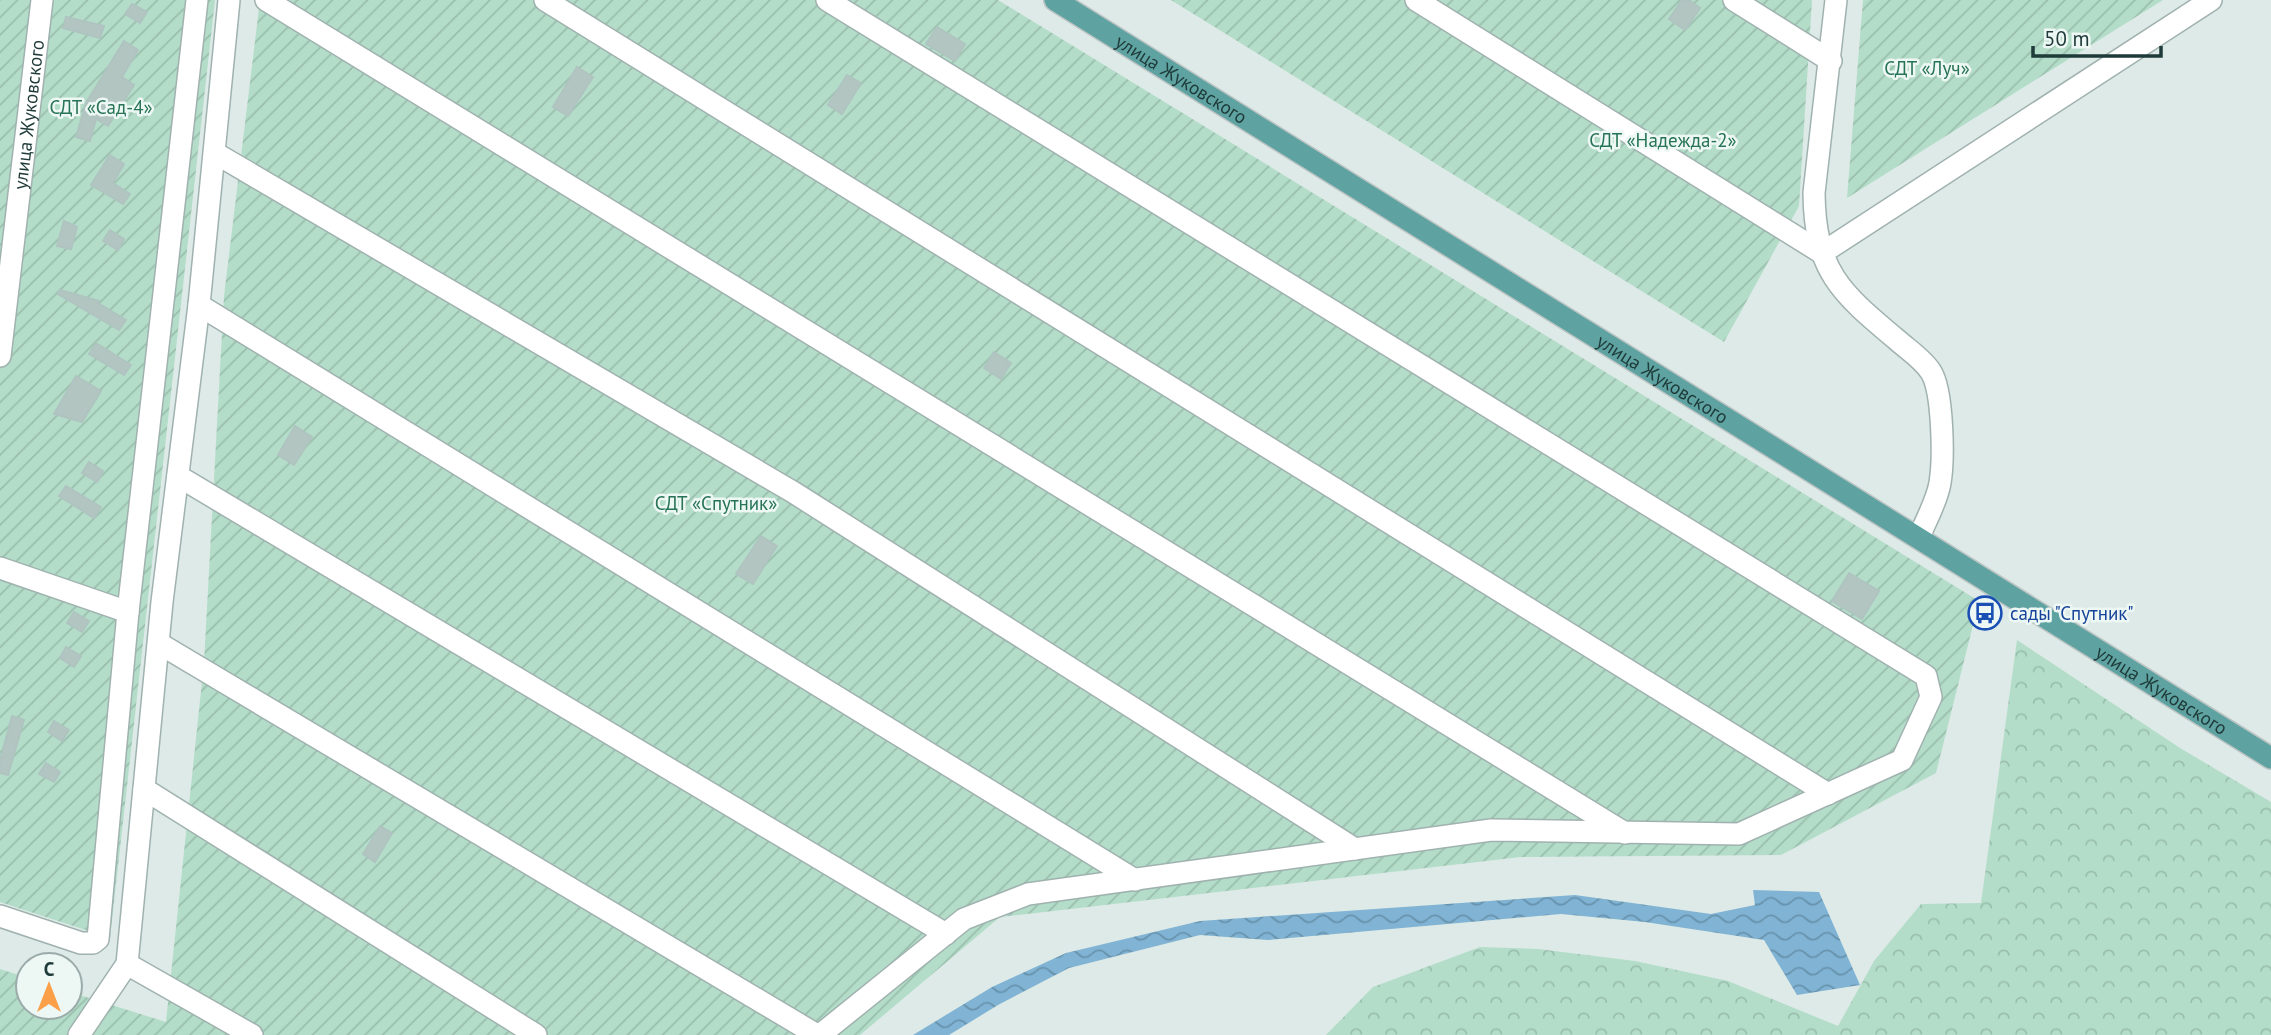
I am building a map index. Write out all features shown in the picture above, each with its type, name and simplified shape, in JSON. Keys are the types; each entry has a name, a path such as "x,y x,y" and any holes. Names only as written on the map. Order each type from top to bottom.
{"main road":[{"name":"улица Жуковского","path":"1055,0 2271,758"}],"street":[{"name":"улица Жуковского","path":"0,356 42,0"},
{"path":"0,916 81,943 93,943 98,939 128,612 197,0"},
{"path":"79,1035 127,964 162,602 199,305 229,0"},
{"path":"266,0 1625,833"},
{"path":"545,0 1828,794"},
{"path":"160,644 818,1035 964,919 1028,894 1491,831 1739,834 1902,760 1931,696 1926,676 827,0"},
{"path":"1416,0 1822,253"},
{"path":"1734,0 1830,61"},
{"path":"1836,0 1814,193 1814,215 1822,253 1836,283 1851,301 1926,365 1938,388 1941,404 1941,481 1919,537"},
{"path":"1822,253 2211,0"},
{"path":"215,153 793,492 1355,849"},
{"path":"199,305 1135,880"},
{"path":"178,476 946,934"},
{"path":"0,568 128,612"},
{"path":"144,789 536,1035"},
{"path":"127,964 252,1035"}],"green space":[{"name":"СДТ «Сад-4»","path":"0,0 215,0 110,938 0,902"},
{"name":"СДТ «Спутник»","path":"260,0 998,0 1979,601 1936,773 1781,855 1521,857 1000,917 860,1035 0,1035 0,969 14,974 14,1021 84,1021 84,996 166,1022 204,663 224,296"},
{"name":"СДТ «Надежда-2»","path":"1171,0 1812,0 1799,206 1724,342"},
{"name":"СДТ «Луч»","path":"1863,0 2163,0 1847,198"},
{"path":"2017,640 2180,748 2271,802 2271,1035 1326,1035 1373,987 1480,947 1538,949 1635,961 1728,981 1838,1026 1874,961 1921,904 1981,903"}],"water":[{"path":"1753,890 1819,892 1860,985 1797,995 1764,940 1645,922 1561,914 1268,940 1200,935 1069,968 998,1005 949,1035 913,1035 992,987 1066,953 1200,921 1575,895 1711,914 1755,905"}],"building":[{"path":"1682,0 1689,0 1700,8 1685,30 1669,19"},
{"path":"132,4 147,12 140,23 125,14"},
{"path":"66,17 104,26 100,38 63,28"},
{"path":"937,27 965,44 955,61 926,44"},
{"path":"124,41 138,50 122,77 134,85 108,126 96,119 90,141 76,137 86,103"},
{"path":"577,67 593,77 568,116 553,107"},
{"path":"847,75 861,83 842,114 828,105"},
{"path":"110,155 124,164 113,183 130,194 123,204 91,185"},
{"path":"64,221 77,227 71,249 57,246"},
{"path":"110,230 124,239 118,250 103,241"},
{"path":"60,290 99,301 98,303 126,320 119,330 58,294"},
{"path":"96,343 131,365 124,375 89,354"},
{"path":"994,352 1011,363 1001,379 984,368"},
{"path":"76,376 101,391 82,422 54,414"},
{"path":"295,426 312,437 294,465 278,455"},
{"path":"89,462 103,471 97,482 82,473"},
{"path":"66,486 101,507 94,518 59,496"},
{"path":"761,536 777,546 753,584 736,574"},
{"path":"1849,573 1879,591 1862,619 1832,601"},
{"path":"74,612 89,621 82,632 67,623"},
{"path":"66,647 81,656 74,667 60,658"},
{"path":"12,716 24,720 8,775 0,773 0,760"},
{"path":"54,721 69,730 62,741 48,732"},
{"path":"46,763 60,772 54,782 39,774"},
{"path":"380,826 392,833 375,862 363,854"}],"place":[{"name":"сады \"Спутник\"","path":"1985,613"}]}
